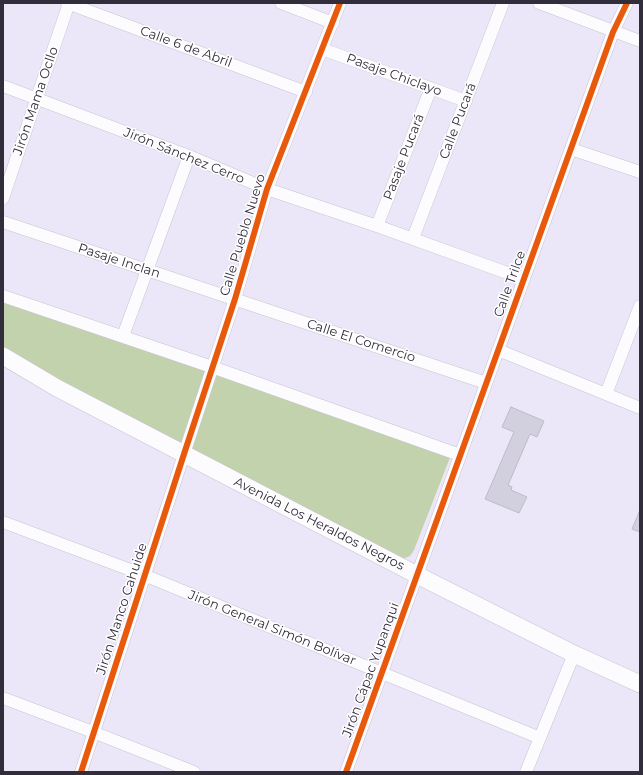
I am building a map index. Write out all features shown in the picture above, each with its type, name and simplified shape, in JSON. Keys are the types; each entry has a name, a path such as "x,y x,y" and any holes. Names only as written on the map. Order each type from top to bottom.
{"street":[{"name":"Calle 6 de Abril","path":"68,3 306,92"},
{"name":"Jirón Mama Ocllo","path":"3,198 68,3"},
{"path":"281,3 333,23"},
{"name":"Calle Pueblo Nuevo","path":"184,454 235,299 267,189 340,3"},
{"name":"Calle Pucará","path":"413,238 503,3"},
{"path":"538,3 640,41"},
{"name":"Calle Trilce","path":"417,575 613,32 627,3"},
{"name":"Pasaje Chiclayo","path":"322,49 466,101"},
{"name":"Jirón Sánchez Cerro","path":"3,86 189,156 267,189 413,238 524,279"},
{"name":"Pasaje Pucará","path":"377,226 431,88"},
{"path":"3,92 17,92"},
{"path":"571,149 640,172"},
{"path":"123,336 189,156"},
{"name":"Pasaje Inclan","path":"3,222 235,299"},
{"path":"3,296 123,336 460,455"},
{"name":"Calle El Comercio","path":"235,299 486,383"},
{"path":"606,394 640,306"},
{"path":"498,350 640,408"},
{"name":"Avenida Los Heraldos Negros","path":"3,356 58,388 417,575 574,654 640,684"},
{"name":"Jirón Manco Cahuide","path":"81,772 184,454"},
{"name":"Jirón General Simón Bolívar","path":"3,522 144,575 540,738"},
{"name":"Jirón Cápac Yupanqui","path":"346,772 417,575"},
{"path":"526,772 574,654"},
{"path":"3,698 194,772"}],"green space":[{"path":"3,299 207,368 180,447 3,350"},
{"path":"214,371 451,455 414,550 410,556 403,559 188,451"}],"building":[{"path":"511,407 544,421 537,437 530,434 508,485 512,487 511,490 527,497 519,513 485,499 514,432 502,427"},
{"path":"640,510 640,532 632,529"}],"cycle path":[{"path":"81,772 235,299 267,189 340,3"},
{"path":"346,772 613,32 627,3"}]}
